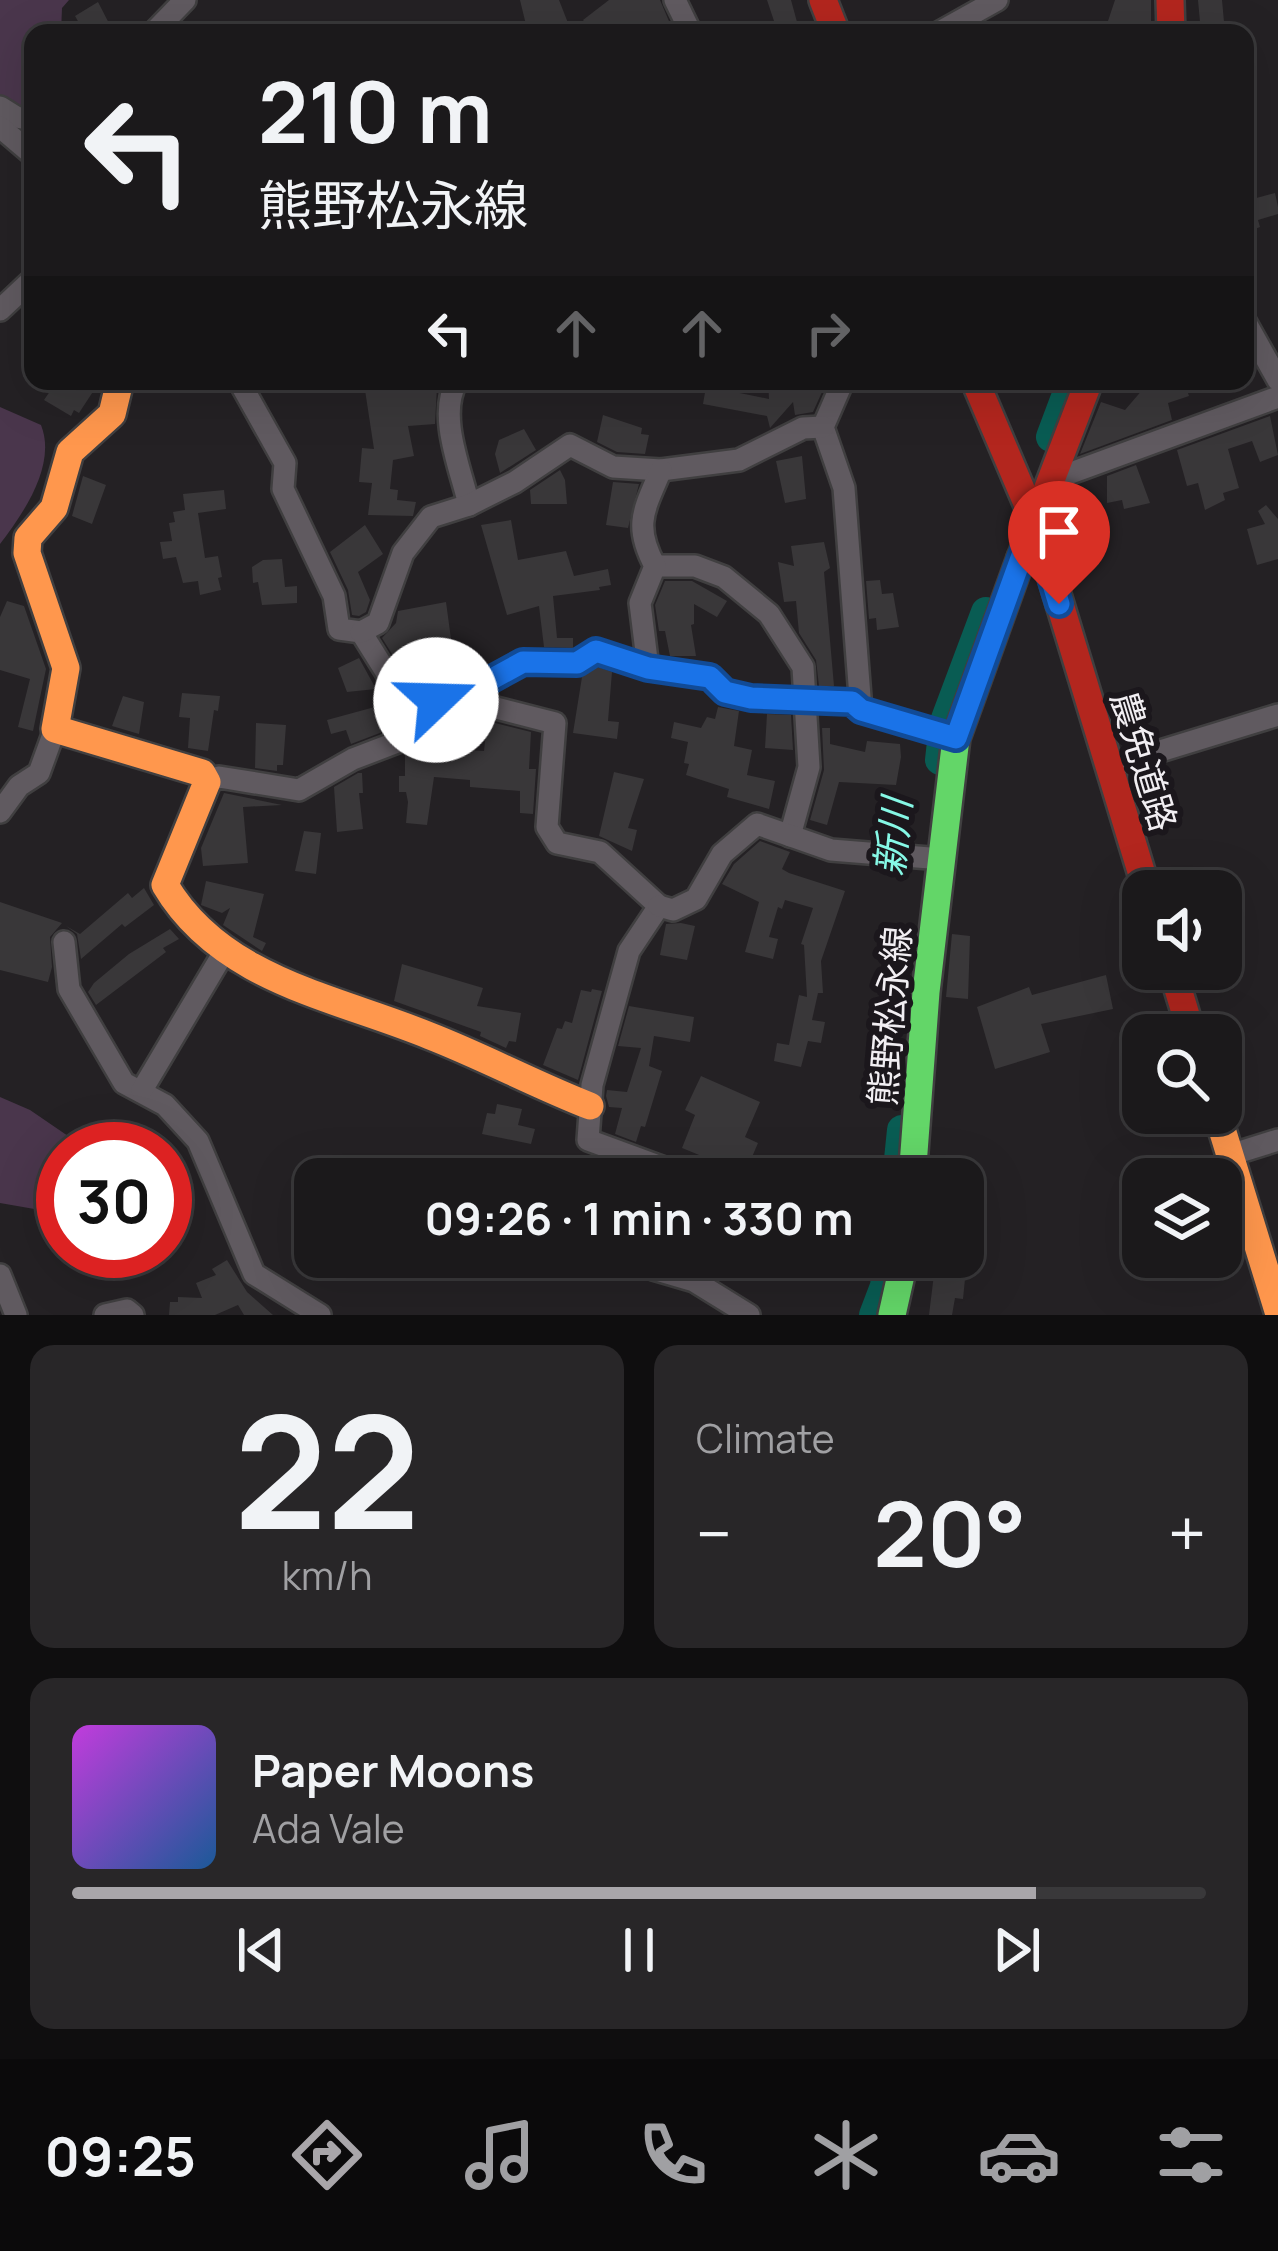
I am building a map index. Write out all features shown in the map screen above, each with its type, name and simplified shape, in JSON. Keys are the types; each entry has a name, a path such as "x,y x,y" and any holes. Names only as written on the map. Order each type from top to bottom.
{"street":[{"path":"162,24 185,0"},
{"path":"954,24 997,0"},
{"path":"0,310 24,287"},
{"path":"1254,337 1278,380"},
{"path":"0,812 19,786 39,773 55,729 66,668 27,553 28,538 55,508 70,452 112,414 118,390"},
{"path":"244,390 285,463 283,489 334,596 338,629 361,632 378,622 403,553 431,517 515,482 570,445 613,467 661,470 739,460 803,428 823,427"},
{"path":"452,390 450,424 469,505"},
{"path":"839,390 823,427 844,488 861,710"},
{"name":"農免道路","path":"979,390 1028,508 1140,870"},
{"name":"熊野松永線","path":"914,1158 926,992 928,858 944,735 1028,508 1048,482 1085,390"},
{"path":"1048,482 1278,397"},
{"path":"655,566 641,540 643,514 661,470"},
{"path":"648,668 640,603 655,566"},
{"path":"655,566 695,566 724,577 769,614 803,667 809,766 790,836"},
{"path":"361,632 386,672 401,710 400,741 353,759 298,790 219,777 207,782 165,885 188,921 224,952 590,1106"},
{"path":"401,710 470,691 523,662 577,663 596,651 648,668 710,677 725,692 738,695 852,702 861,710 944,735"},
{"path":"470,691 470,700 555,723 547,827 556,843 600,852 658,906 674,910 697,899 722,854 757,824 830,850 928,858"},
{"path":"1108,767 1278,715"},
{"path":"55,729 202,773 207,782"},
{"path":"638,1158 588,1140 590,1106 628,951 658,906"},
{"path":"64,942 69,989 124,1083 165,1105 198,1141 254,1274 309,1312"},
{"path":"142,1090 224,952"},
{"path":"1224,1134 1278,1311"},
{"path":"1230,1155 1278,1140"},
{"path":"0,1275 16,1315"},
{"path":"683,1278 749,1315"},
{"path":"892,1315 900,1278"},
{"path":"105,1315 127,1310 133,1315"}],"shaded area":[{"path":"0,0 69,0 62,8 61,24 24,24 24,109 0,112"},
{"path":"0,407 41,425 45,456 35,488 0,544"},
{"path":"0,1097 48,1122 36,1122 36,1209 0,1203"}],"building":[{"path":"520,0 559,0 568,23 565,24 526,24"},
{"path":"609,0 660,0 670,24 586,24 583,20"},
{"path":"767,0 791,0 798,24 775,24"},
{"path":"1115,0 1151,0 1151,24 1107,24"},
{"path":"1198,0 1222,0 1224,24 1200,24"},
{"path":"98,2 109,24 78,24 75,16"},
{"path":"1275,193 1278,214 1258,220 1260,227 1254,229 1254,199"},
{"path":"51,390 94,390 79,413 74,410 71,416 44,400"},
{"path":"365,390 437,390 435,424 408,426 414,456 393,460 390,489 398,490 397,500 416,502 413,516 368,515 372,483 359,482 362,448 374,449"},
{"path":"705,390 769,399 768,390 823,390 813,412 795,415 793,402 770,428 767,416 703,404"},
{"path":"1142,390 1187,390 1189,396 1168,403 1172,420 1080,454 1101,402 1125,410"},
{"path":"603,415 642,428 641,434 649,435 645,454 617,452 597,442"},
{"path":"1270,416 1278,455 1260,462 1252,441 1228,449 1239,488 1223,493 1225,500 1205,510 1198,483 1187,486 1177,450"},
{"path":"524,429 536,450 500,473 495,454 499,440"},
{"path":"802,456 806,499 785,503 776,461"},
{"path":"1136,465 1150,503 1124,509 1122,500 1107,503 1107,476"},
{"path":"560,470 567,504 531,504 530,490"},
{"path":"83,476 106,485 92,524 72,516"},
{"path":"613,482 639,484 628,528 606,525"},
{"path":"224,490 226,509 198,513 205,558 218,556 222,577 218,578 221,590 200,595 198,581 183,583 176,557 163,559 160,542 172,541 169,523 175,522 173,512 185,510 183,494"},
{"path":"1266,505 1278,519 1278,559 1257,565 1247,529 1265,524 1258,511"},
{"path":"511,520 518,560 566,551 574,576 608,569 611,585 553,596 557,638 573,638 573,648 544,647 539,606 507,615 481,525"},
{"path":"365,525 383,554 358,572 370,600 359,616 352,615 348,590 330,552"},
{"path":"824,542 830,568 824,572 834,686 819,686 816,660 799,633 796,601 784,602 778,562 794,566 791,546"},
{"path":"282,559 285,587 297,586 297,603 262,605 252,567 263,560"},
{"path":"880,580 882,594 893,593 899,627 877,630 876,618 869,619 866,581"},
{"path":"665,581 692,581 727,601 717,617 694,604 691,625 696,656 670,656 665,631 659,631 655,605"},
{"path":"7,601 24,606 46,669 33,731 18,727 30,679 0,670 0,617"},
{"path":"446,602 451,639 434,642 438,659 397,662 382,638 396,623 398,611"},
{"path":"359,658 376,689 347,692 338,668"},
{"path":"598,667 612,672 608,721 619,722 617,739 573,733 582,677"},
{"path":"182,693 220,696 208,751 188,748 190,718 179,717"},
{"path":"123,696 144,702 139,734 112,726"},
{"path":"382,705 385,731 351,744 346,730 331,734 327,720"},
{"path":"718,707 739,711 734,746 752,750 747,775 775,781 769,809 727,797 729,789 686,775 688,742 671,738 674,722 701,728 707,717 715,719"},
{"path":"457,710 464,716 447,720 449,749 484,751 487,721 531,732 529,769 536,769 533,814 520,813 520,791 470,787 470,780 434,777 427,825 406,823 408,802 406,792 399,792 399,776 405,776 405,755 415,743 416,722"},
{"path":"767,714 791,715 793,750 765,748"},
{"path":"256,723 286,725 283,765 277,765 277,771 255,768"},
{"path":"822,728 830,728 830,744 865,752 867,741 900,744 901,757 896,785 839,782 827,825 810,820 824,770"},
{"path":"614,772 644,779 628,828 637,830 632,851 599,836"},
{"path":"362,773 363,829 337,832 334,787"},
{"path":"224,793 282,805 243,807 248,863 203,866 201,848"},
{"path":"304,831 321,833 316,874 295,871"},
{"path":"760,841 790,852 782,869 845,891 821,961 823,993 818,993 812,1020 825,1022 821,1043 808,1041 801,1067 774,1061 777,1043 789,1045 799,995 807,997 801,944 813,908 785,900 782,909 778,907 769,937 778,939 773,959 745,952 759,902 722,884 734,864"},
{"path":"206,881 264,894 253,937 266,943 262,951 223,925 230,908 222,913 201,905"},
{"path":"144,888 154,905 125,927 122,924 81,959 77,934 66,926 80,934 128,893 132,898"},
{"path":"0,902 62,923 50,937 48,982 0,970"},
{"path":"666,924 695,926 687,960 660,955"},
{"path":"170,929 179,939 96,1005 88,992 94,983"},
{"path":"952,934 970,936 968,999 946,997"},
{"path":"402,964 483,988 477,1006 521,1013 516,1042 509,1041 506,1048 480,1036 481,1032 394,1001"},
{"path":"1106,975 1113,1009 1041,1024 1050,1052 995,1069 977,1007 1029,987 1032,995"},
{"path":"581,990 602,991 578,1080 543,1065 557,1028 562,1029 565,1021 572,1023"},
{"path":"629,1006 694,1017 690,1042 654,1036 649,1066 662,1071 636,1142 615,1134 622,1108 609,1107 606,1096 607,1090 627,1092 641,1048 618,1046"},
{"path":"701,1076 760,1102 745,1137 758,1143 752,1158 704,1158 682,1148 695,1115 685,1110"},
{"path":"497,1104 522,1109 518,1125 535,1129 531,1144 482,1134 487,1113 495,1114"},
{"path":"227,1260 247,1292 273,1315 244,1315 238,1305 215,1315 169,1315 170,1302 178,1302 178,1297 202,1298 196,1283 216,1275 212,1269"},
{"path":"934,1278 965,1278 963,1299 955,1298 952,1315 929,1315"}],"waterway":[{"name":"新川","path":"1051,437 1069,390"},
{"name":"新川","path":"940,760 944,724 986,612"},
{"name":"新川","path":"899,1158 902,1130"},
{"name":"新川","path":"874,1315 886,1278"}],"traffic: fast":[{"path":"914,1158 926,992 956,738 1021,558"},
{"path":"892,1315 900,1278"}],"traffic: slow":[{"path":"118,390 112,414 70,452 54,508 28,538 27,553 66,668 55,729 202,773 207,782 165,885 217,943 283,982 430,1036 590,1106"},
{"path":"1223,1134 1278,1311"}],"traffic: jam":[{"path":"823,0 832,24"},
{"path":"1170,0 1171,24"},
{"path":"979,390 1035,522 1141,870"},
{"path":"1021,558 1086,390"},
{"path":"1178,990 1186,1014"}],"route":[{"path":"436,700 470,691 523,662 577,663 596,651 648,668 710,677 725,692 751,698 852,702 861,710 956,738 1034,522 1059,604"}]}
